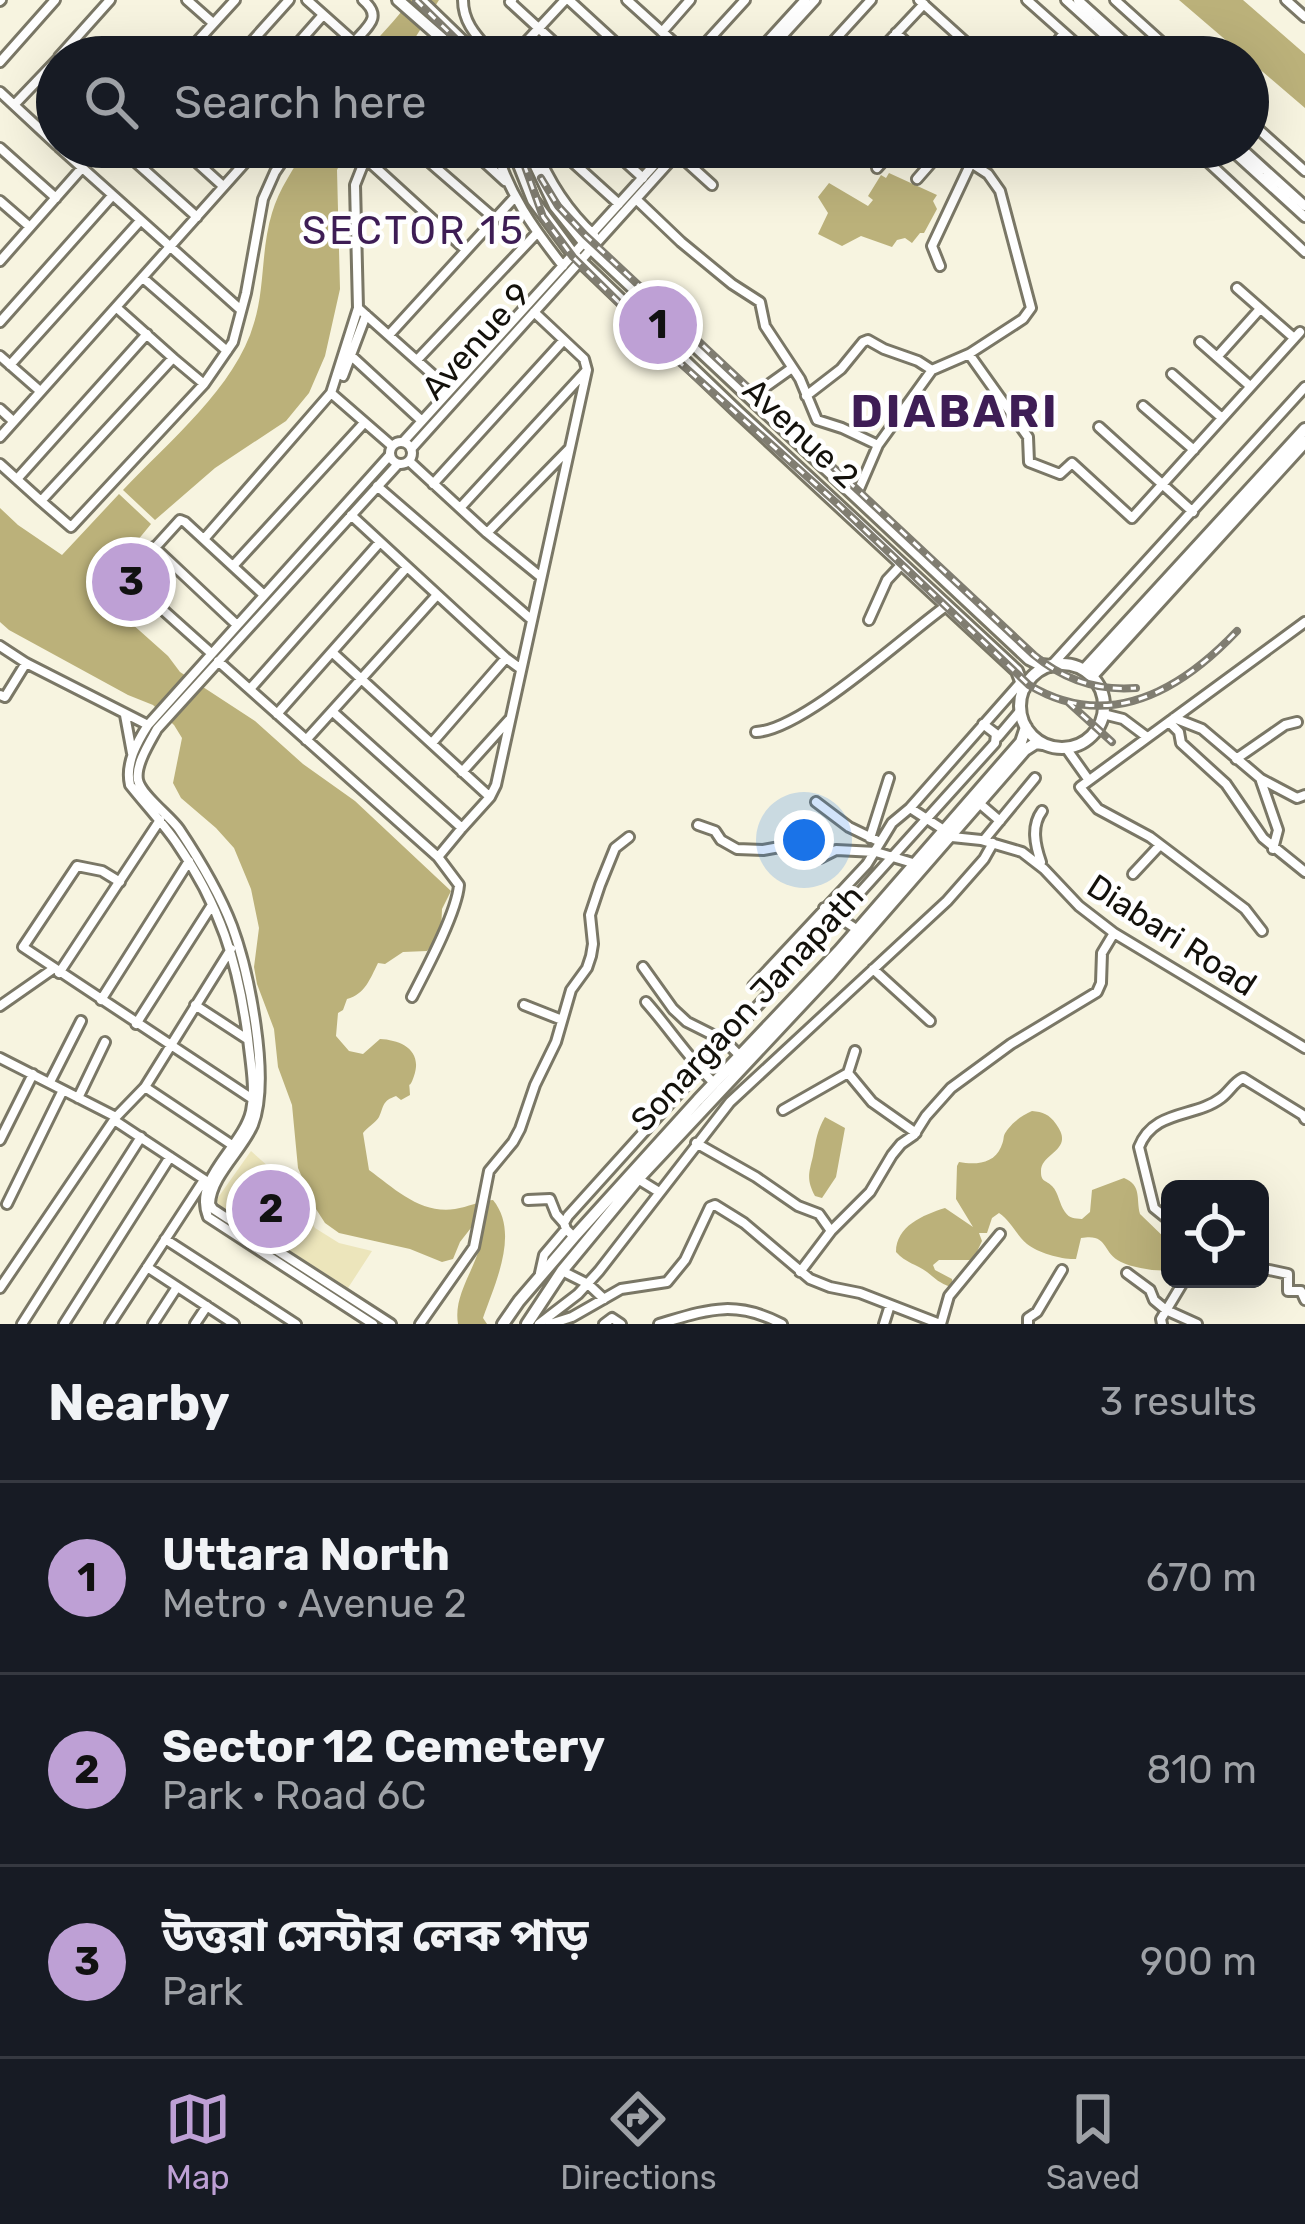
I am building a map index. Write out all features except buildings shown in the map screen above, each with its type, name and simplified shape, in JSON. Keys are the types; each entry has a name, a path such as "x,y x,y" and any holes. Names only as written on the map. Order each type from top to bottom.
{"main road":[{"path":"398,0 439,36"},
{"path":"420,0 458,36"},
{"name":"Avenue 2","path":"520,168 533,200 577,257 1017,670 1023,684"},
{"name":"Avenue 2","path":"540,168 556,206 751,398 1029,659 1051,666"},
{"path":"1088,673 1305,429"},
{"path":"1088,673 1305,442"},
{"path":"1062,664 1088,673 1100,687 1103,715 1094,734 1077,746 1043,744 1026,727 1020,711 1023,684 1051,666 1062,664"},
{"name":"Sonargaon Janapath","path":"948,834 1021,742 1026,727"},
{"name":"Sonargaon Janapath","path":"533,1321 562,1271 638,1179 830,974 919,866 1025,750 1043,744"},
{"name":"Sonargaon Janapath","path":"506,1320 540,1278 568,1229 608,1199 919,866"},
{"path":"519,1301 533,1321"}],"street":[{"path":"0,62 55,0"},
{"path":"79,36 110,0"},
{"path":"188,0 213,23"},
{"path":"202,36 235,0"},
{"path":"257,36 289,0"},
{"path":"307,0 348,36"},
{"path":"361,36 374,14 363,0"},
{"path":"463,0 478,36"},
{"path":"532,36 567,0 607,36"},
{"path":"627,0 667,36"},
{"path":"662,32 690,0"},
{"path":"712,36 745,0"},
{"path":"772,36 805,0"},
{"path":"782,36 815,0"},
{"path":"838,36 871,0"},
{"path":"1027,0 1067,36"},
{"path":"1066,0 1106,36"},
{"path":"1078,0 1118,36"},
{"path":"1115,0 1155,36"},
{"path":"1286,0 1303,11"},
{"path":"510,1 548,36"},
{"path":"892,36 921,2 959,36"},
{"path":"304,36 323,15"},
{"path":"360,36 372,21"},
{"path":"896,32 900,36"},
{"path":"14,105 36,82"},
{"path":"0,92 36,126"},
{"path":"1269,139 1305,172"},
{"path":"0,148 56,198"},
{"path":"0,261 82,168 242,311"},
{"path":"142,168 196,217"},
{"path":"203,168 224,187"},
{"path":"0,436 241,168"},
{"path":"0,464 70,527 203,384 233,342 263,200 277,168"},
{"path":"348,354 358,308 355,185 360,168"},
{"path":"376,168 466,250"},
{"path":"436,168 495,219"},
{"path":"491,168 507,182"},
{"path":"503,168 514,198 563,266"},
{"path":"579,168 619,204"},
{"path":"632,168 643,178"},
{"name":"Avenue 9","path":"592,241 619,204 655,168"},
{"name":"Avenue 9","path":"212,660 237,625 391,450 407,446 662,168"},
{"path":"694,168 712,185"},
{"path":"917,179 927,168"},
{"path":"940,266 933,254 935,235 969,168"},
{"path":"856,496 878,445 932,370 969,354 1023,319 1031,308 1000,191 979,168"},
{"path":"1215,168 1305,252"},
{"path":"1251,168 1305,218"},
{"path":"1263,168 1305,206"},
{"path":"0,322 112,196"},
{"path":"388,335 514,198"},
{"path":"636,199 732,284 756,297 765,326 817,420 878,445"},
{"path":"0,201 30,227"},
{"path":"10,365 140,220"},
{"path":"417,360 537,232"},
{"name":"Avenue 9","path":"407,446 422,421 563,266 577,257"},
{"path":"143,278 227,351"},
{"path":"969,354 1028,436 1029,462 1060,474 1072,463 1132,518 1297,335 1237,288"},
{"path":"117,308 203,384"},
{"path":"358,308 450,390"},
{"path":"1217,357 1260,309"},
{"path":"349,727 463,828 496,785 587,370 584,359 534,312"},
{"path":"204,539 333,395 366,316"},
{"path":"17,479 146,334"},
{"path":"433,484 563,340"},
{"path":"806,396 868,340 932,370"},
{"path":"1199,342 1250,386"},
{"path":"348,354 422,421"},
{"path":"0,356 40,391"},
{"path":"41,501 172,358"},
{"path":"751,398 792,368"},
{"path":"460,508 587,370"},
{"path":"1172,374 1222,418"},
{"path":"1051,666 1305,387"},
{"path":"333,395 403,463 541,577"},
{"path":"1143,406 1194,450"},
{"path":"0,410 14,421"},
{"path":"233,566 364,422"},
{"path":"1099,427 1192,512"},
{"path":"403,463 407,446"},
{"path":"487,533 570,448"},
{"name":"Avenue 9","path":"152,725 403,463"},
{"path":"377,486 532,620"},
{"path":"351,515 521,669"},
{"path":"264,595 180,520 131,574 134,584 212,660 450,871 460,890 412,997"},
{"path":"250,689 380,542"},
{"path":"154,547 237,625"},
{"path":"869,620 887,580 902,563"},
{"path":"277,714 407,567"},
{"path":"306,740 437,595"},
{"path":"756,732 768,731 824,701 947,605"},
{"path":"1262,931 1245,909 1160,845 1091,804 1081,790 1088,779 1305,622"},
{"path":"0,646 152,725"},
{"path":"333,653 490,797"},
{"path":"431,743 506,658"},
{"path":"0,695 5,698 26,663"},
{"path":"753,986 892,823 1023,684"},
{"path":"528,1200 550,1198 568,1229 594,1186 896,856 1020,711"},
{"path":"333,712 462,828 438,857"},
{"path":"124,713 132,758"},
{"path":"1103,715 1123,719 1147,737"},
{"path":"462,772 510,718"},
{"path":"1172,720 1202,729 1261,779 1297,798 1305,796"},
{"path":"1172,720 1181,742 1226,784 1273,849 1305,872"},
{"path":"1236,759 1285,725 1297,722"},
{"path":"982,724 997,738"},
{"path":"110,1324 192,1199 235,1147 251,1112 252,1098 248,1040 231,950 189,861 130,785 132,758 152,725"},
{"path":"152,725 138,781 177,826 218,894 240,952 258,1048 260,1079 254,1121 215,1186 208,1207"},
{"path":"1066,748 1088,779"},
{"path":"956,755 969,772"},
{"path":"947,765 985,783"},
{"path":"875,844 889,778"},
{"path":"533,1321 566,1305 588,1284 730,1102 947,901 984,860 1000,820 1035,778"},
{"path":"1261,779 1278,830 1273,849"},
{"path":"816,802 875,844 919,866"},
{"path":"979,803 1000,820"},
{"path":"910,808 948,834"},
{"path":"1042,811 1035,838 1044,869"},
{"path":"0,1006 56,971 160,820"},
{"path":"698,825 715,831 737,849 791,845 820,858 836,850 875,844"},
{"name":"Diabari Road","path":"948,834 1014,848 1114,933 1305,1048"},
{"path":"420,1324 470,1255 489,1171 520,1129 556,1042 571,990 591,956 590,915 600,885 615,848 629,837"},
{"path":"1133,874 1160,845"},
{"path":"101,1000 189,861"},
{"path":"120,881 102,871 76,868 23,947 252,1098"},
{"path":"860,894 878,907"},
{"path":"136,1024 213,904"},
{"path":"824,908 858,930"},
{"path":"800,1272 951,1088 1096,992 1102,953 1114,933"},
{"path":"0,1288 115,1119 145,1088 231,950"},
{"path":"643,967 687,1022 724,1041 740,1056"},
{"path":"873,968 930,1022"},
{"path":"646,1002 714,1083"},
{"path":"195,1005 248,1040"},
{"path":"524,1005 562,1020"},
{"path":"50,1082 81,1021"},
{"path":"78,1097 106,1042"},
{"path":"783,1110 848,1073 855,1052"},
{"path":"1,1060 115,1119 206,1182"},
{"path":"848,1073 872,1102 916,1133"},
{"path":"0,1140 33,1074"},
{"path":"1161,1214 1154,1208 1139,1147 1163,1120 1220,1100 1243,1078 1305,1119"},
{"path":"685,1085 698,1100"},
{"path":"145,1088 235,1147"},
{"path":"7,1204 63,1090"},
{"path":"651,1121 667,1134"},
{"path":"22,1324 141,1137"},
{"path":"696,1143 819,1214 831,1231"},
{"path":"64,1324 170,1157"},
{"path":"638,1179 659,1192"},
{"path":"206,1182 208,1207"},
{"path":"594,1186 608,1199"},
{"path":"192,1199 373,1324"},
{"path":"550,1324 572,1318 621,1289 667,1282 686,1260 712,1205 744,1223 800,1272 830,1287 860,1293 940,1324 949,1296 1000,1234"},
{"path":"165,1239 296,1324"},
{"path":"272,1253 391,1324"},
{"path":"147,1267 233,1324"},
{"path":"1028,1324 1062,1270"},
{"path":"1269,1270 1288,1274 1288,1291 1301,1292 1305,1300"},
{"path":"562,1271 588,1284 604,1300"},
{"path":"1127,1273 1166,1310 1197,1324"},
{"path":"152,1324 177,1287"},
{"path":"1162,1324 1179,1288"},
{"path":"884,1324 890,1305"},
{"path":"195,1324 206,1306"},
{"path":"659,1324 725,1307 782,1324"},
{"path":"604,1324 612,1318 621,1324"}],"shaded area":[{"path":"410,0 439,0 416,36 381,36"},
{"path":"1179,0 1243,0 1305,54 1305,108 1269,77 1269,36 1221,36"},
{"path":"294,168 338,168 340,289 325,356 309,393 286,421 215,468 155,520 123,490 217,391 245,347 257,310 272,213"},
{"path":"889,173 937,195 933,201 937,209 924,233 912,243 897,240 892,247 861,236 842,246 818,234 828,213 818,197 829,183 868,206 873,200 868,196 881,175 886,178"},
{"path":"119,494 151,524 101,585 103,598 180,672 255,721 355,801 451,891 442,909 441,933 427,951 403,952 385,964 378,963 366,985 338,1013 336,1036 349,1051 363,1054 380,1039 408,1048 415,1059 410,1095 388,1100 363,1133 369,1170 430,1208 455,1209 493,1200 501,1213 505,1243 483,1318 487,1324 458,1324 457,1311 479,1249 482,1223 474,1224 453,1259 442,1262 410,1249 339,1233 316,1209 298,1168 292,1105 278,1067 274,1029 257,984 254,967 259,928 251,889 234,848 181,798 173,783 182,738 174,725 153,705 0,622 0,508 62,555"},
{"path":"1032,1111 1043,1113 1061,1133 1060,1146 1042,1165 1041,1175 1072,1218 1082,1219 1090,1212 1092,1190 1124,1178 1130,1181 1140,1214 1161,1234 1161,1270 1126,1264 1090,1237 1081,1238 1076,1259 1044,1253 1027,1244 999,1213 987,1233 979,1233 982,1241 973,1260 939,1260 933,1265 952,1279 951,1287 896,1252 906,1228 945,1208 973,1227 956,1199 957,1166 994,1157 1019,1118"},
{"path":"825,1117 845,1128 836,1177 822,1198 815,1196 809,1176"},
{"path":"251,1151 289,1185 315,1228 339,1243 372,1251 348,1288 218,1205 217,1199"}],"railway":[{"path":"416,0 453,36"},
{"path":"526,168 543,217 573,257 678,361 1029,685 1087,705 1142,698 1192,671 1237,631"},
{"path":"541,178 558,206 585,235 1034,655 1082,682 1136,688"},
{"path":"1068,702 1112,742"}],"place":[{"name":"Uttara North","path":"658,325"},
{"name":"উত্তরা সেন্টার লেক পাড়","path":"131,582"},
{"name":"Sector 12 Cemetery","path":"271,1209"}],"district":[{"name":"SECTOR 15","path":"414,231"},
{"name":"DIABARI","path":"955,411"}]}
